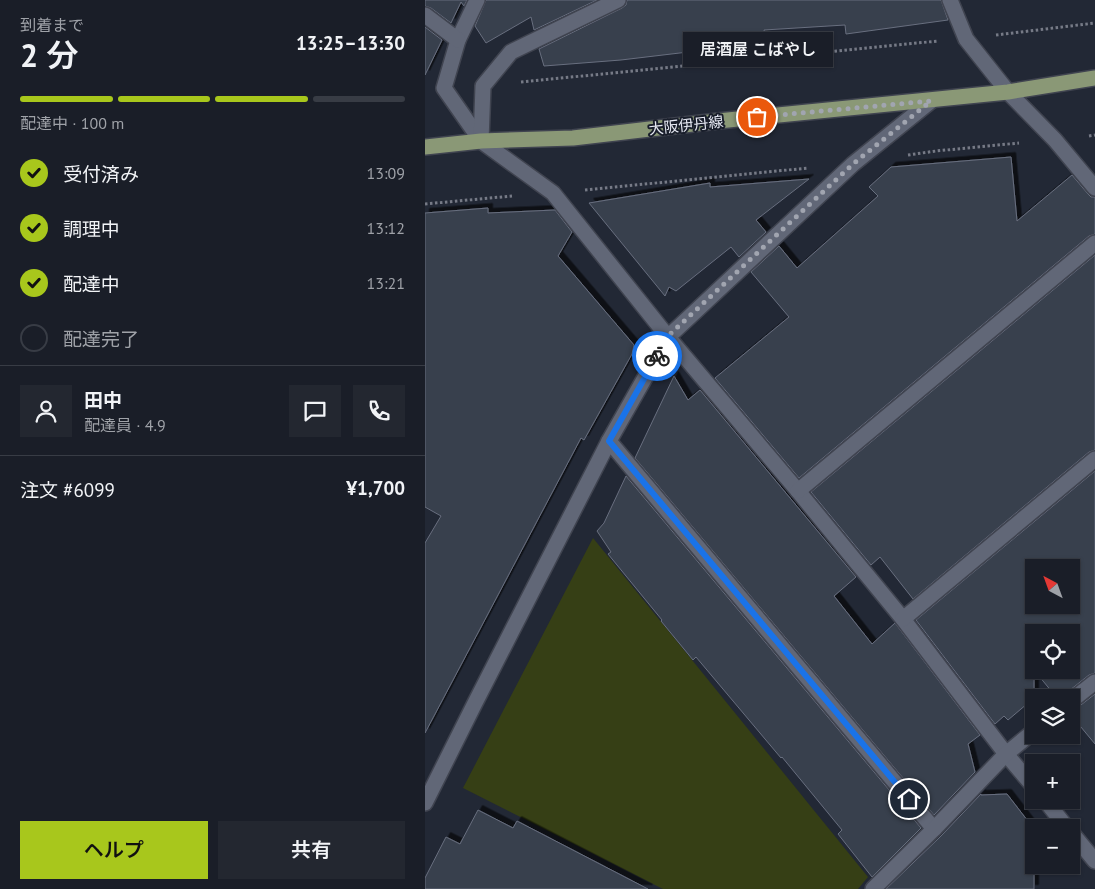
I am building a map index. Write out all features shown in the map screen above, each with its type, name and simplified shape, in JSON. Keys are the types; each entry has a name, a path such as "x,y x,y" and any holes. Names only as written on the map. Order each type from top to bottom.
{"main road":[{"name":"大阪伊丹線","path":"425,147 481,141 573,138 718,121 931,101 1009,92 1095,78"}],"street":[{"path":"477,0 458,40 444,88 481,141 553,193 668,336 903,619 1025,776"},
{"path":"481,141 483,86 511,52 618,0"},
{"path":"950,0 966,39 1009,92 1055,140 1095,188"},
{"path":"425,15 458,40"},
{"path":"425,803 429,787 475,703 609,441 668,336 853,164 931,101"},
{"path":"798,491 1095,242"},
{"path":"609,441 934,829"},
{"path":"903,619 1095,459"},
{"path":"1080,694 1095,682"},
{"path":"873,889 1006,754 1025,738"},
{"path":"1052,809 1060,819"},
{"path":"1080,843 1095,861"}],"path":[{"path":"993,35 1095,23"},
{"path":"520,82 938,41"},
{"path":"1089,136 1095,135"},
{"path":"899,157 936,151 1022,143"},
{"path":"425,204 853,164"}],"green space":[{"path":"593,538 868,877 858,889 663,889 463,788"}],"building":[{"path":"425,0 467,0 464,6 461,2 451,23 431,8 425,6"},
{"path":"486,0 597,0 534,30 531,17 486,43 475,26"},
{"path":"627,0 941,0 948,20 846,34 845,25 764,30 765,36 729,41 730,47 621,60 544,66 539,49 622,8 626,5"},
{"path":"425,27 442,40 425,75"},
{"path":"1011,157 1017,221 1072,175 1091,197 1095,197 1095,234 1089,236 799,478 715,378 789,317 751,272 779,246 797,268 878,196 869,187 891,167"},
{"path":"809,179 756,220 766,232 739,257 731,247 676,291 669,287 665,296 589,203 710,183 710,187"},
{"path":"488,208 488,213 555,210 572,232 558,256 634,345 632,354 584,440 581,438 425,733 425,543 441,516 425,507 425,213"},
{"path":"1095,255 1095,450 1089,452 913,599 880,557 871,565 811,492"},
{"path":"674,376 688,400 700,390 856,577 834,596 872,644 895,623 980,735 968,744 975,772 934,815 635,458"},
{"path":"1095,471 1095,673 1089,675 1071,689 1050,689 1041,679 1080,679 1080,624 1025,624 1025,679 1034,679 1034,689 1025,689 1025,706 1008,720 1004,716 995,724 916,620"},
{"path":"626,476 921,828 872,877 838,834 842,830 696,657 693,660 608,554 611,552 597,531 604,523"},
{"path":"1095,694 1095,744 1080,726 1080,706"},
{"path":"981,794 1007,794 1026,819 1025,874 1034,874 1034,889 886,889"},
{"path":"478,810 513,828 517,821 648,889 425,889 425,878 446,837 460,844"}],"way so far":[{"path":"657,356 668,336 853,164 931,101 757,117"}],"place":[{"name":"居酒屋 こばやし","path":"757,117"}],"route":[{"path":"657,356 609,441 909,799"}]}
